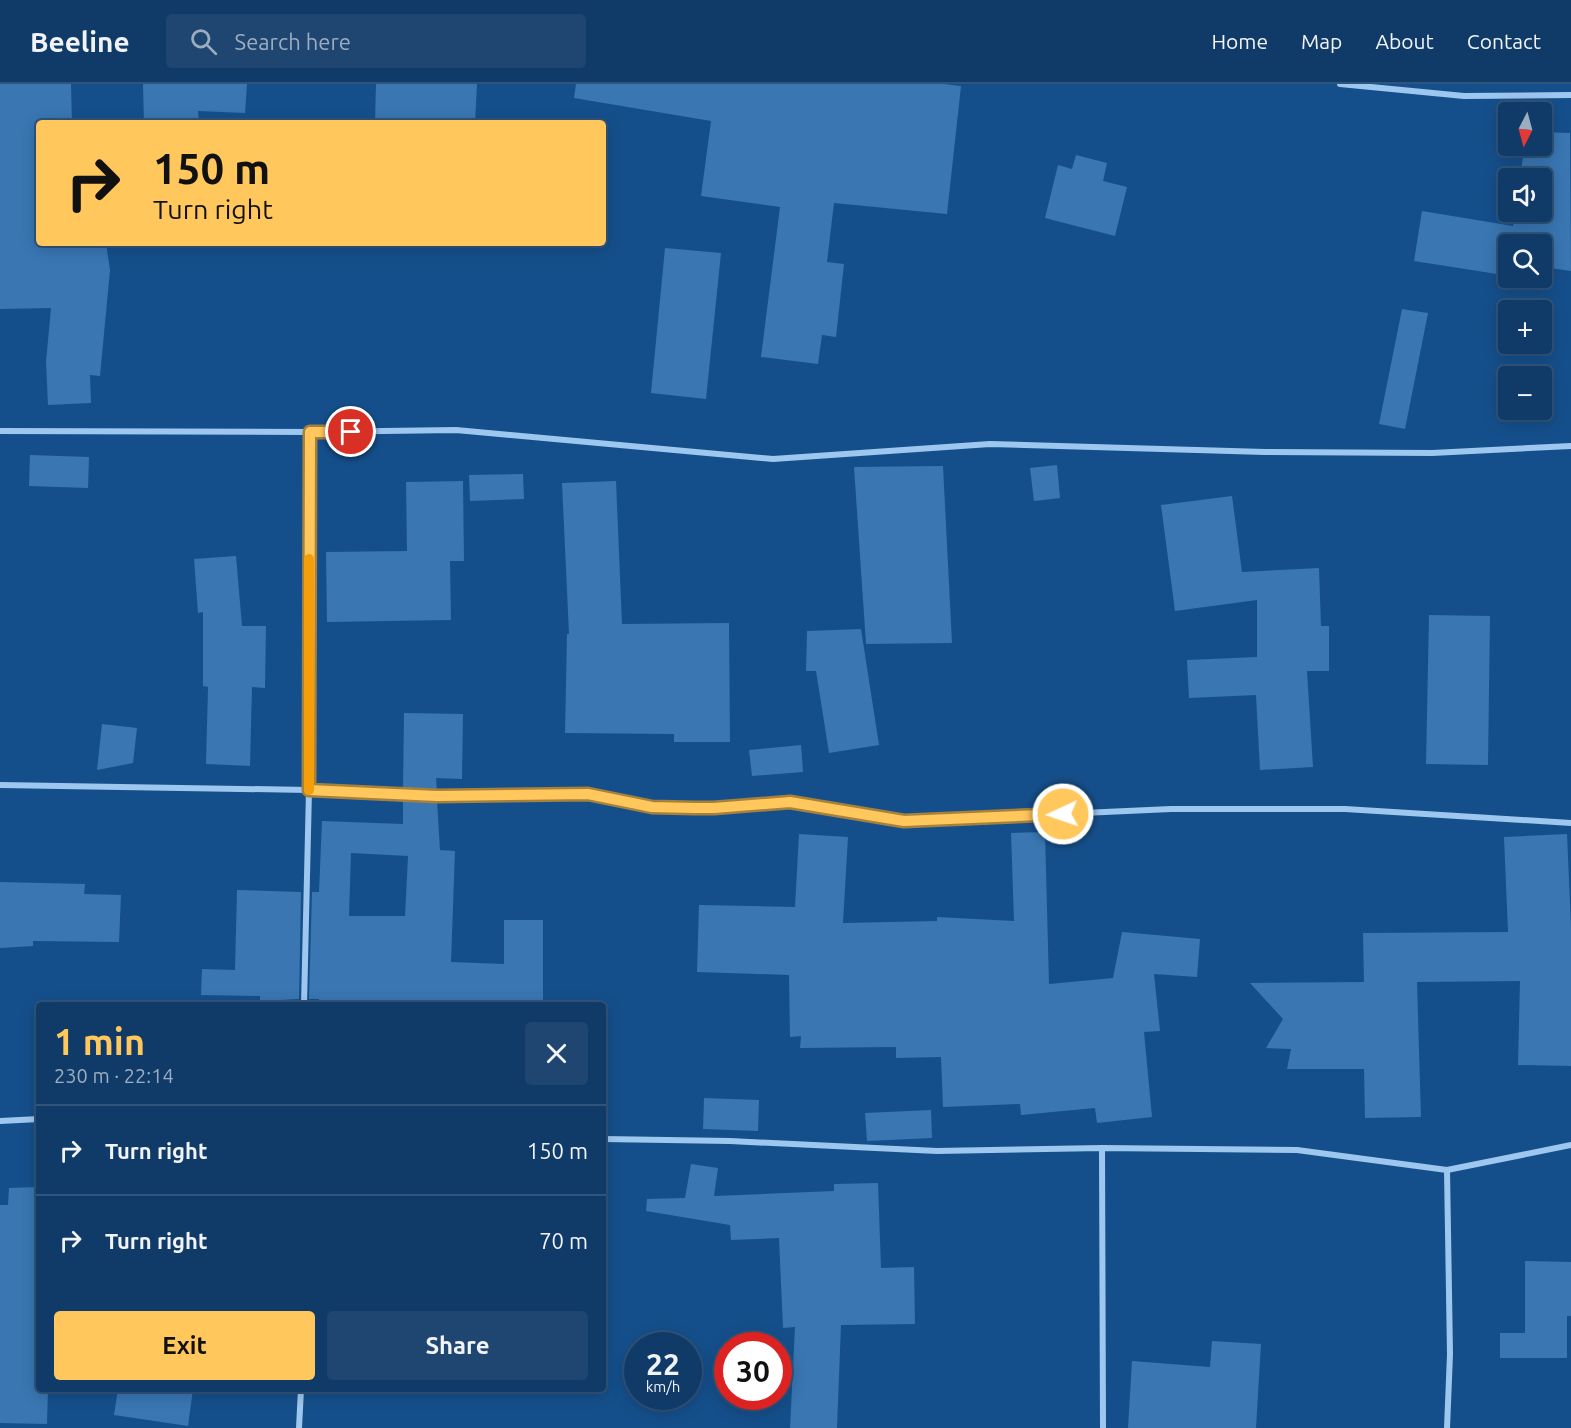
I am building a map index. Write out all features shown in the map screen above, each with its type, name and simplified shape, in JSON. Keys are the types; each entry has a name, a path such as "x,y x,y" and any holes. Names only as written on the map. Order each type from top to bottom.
{"street":[{"path":"1340,84 1464,96 1571,94"},
{"path":"0,431 456,430 772,459 990,444 1265,452 1432,453 1571,446"},
{"path":"304,1002 309,790 310,432"},
{"path":"0,785 309,790 437,796 588,794 652,807 694,808 790,802 904,821 1194,809 1345,809 1571,823"},
{"path":"0,1121 36,1119"},
{"path":"606,1139 730,1141 936,1151 1102,1148 1297,1150 1447,1170 1571,1145"},
{"path":"1102,1148 1103,1428"},
{"path":"1447,1170 1450,1353 1447,1428"},
{"path":"298,1428 301,1392"}],"building":[{"path":"0,84 71,84 72,120 36,120 36,246 106,246 110,270 100,376 90,375 91,403 48,405 46,362 51,308 0,309"},
{"path":"143,84 247,84 245,113 198,111 199,120 144,120"},
{"path":"376,84 477,84 475,120 375,120"},
{"path":"576,84 944,84 961,86 947,214 834,203 827,262 844,264 836,337 822,335 818,364 761,357 780,207 701,196 711,121 574,98"},
{"path":"1552,132 1570,133 1571,271 1552,268 1552,234 1498,234 1497,274 1414,261 1422,211 1513,226 1514,222 1552,222 1552,168 1521,168 1523,157 1527,158 1527,156 1552,156"},
{"path":"1076,155 1107,163 1103,181 1127,187 1115,236 1045,218 1058,165 1072,169"},
{"path":"665,248 721,253 706,399 651,393"},
{"path":"1402,309 1428,313 1405,429 1379,424"},
{"path":"30,455 89,457 88,488 29,486"},
{"path":"1057,465 1060,498 1034,501 1030,468"},
{"path":"943,466 952,643 866,644 854,467"},
{"path":"523,474 524,499 470,501 469,475"},
{"path":"463,481 464,561 450,561 451,620 327,622 326,552 407,551 406,482"},
{"path":"616,481 622,624 729,623 730,742 674,742 674,734 565,733 567,634 569,634 562,483"},
{"path":"1232,496 1242,572 1319,568 1321,626 1329,626 1329,671 1307,671 1313,767 1260,770 1256,695 1189,698 1187,660 1257,657 1257,600 1175,611 1161,505"},
{"path":"236,556 242,626 266,626 265,688 252,687 250,766 206,764 208,687 203,686 203,612 198,613 194,559"},
{"path":"1429,615 1490,616 1488,765 1426,764"},
{"path":"861,629 879,745 829,753 816,671 806,671 807,631"},
{"path":"404,713 463,714 462,779 436,778 437,791 403,789"},
{"path":"102,724 137,728 133,763 97,770"},
{"path":"801,745 803,772 752,776 749,750"},
{"path":"403,800 437,801 440,850 455,851 451,962 504,964 504,920 543,920 543,1002 319,1002 319,999 309,999 312,892 319,892 322,821 403,824","holes":["351,853 408,856 405,916 349,916"]},
{"path":"1045,832 1049,984 1113,978 1122,932 1200,939 1197,977 1154,974 1160,1031 1144,1032 1152,1117 1097,1123 1095,1108 1021,1115 1020,1104 943,1107 941,1057 896,1058 896,1047 800,1048 801,1036 790,1037 789,975 697,972 699,905 795,907 799,834 848,837 843,923 937,921 937,917 1014,921 1011,833"},
{"path":"1567,834 1571,927 1571,1066 1518,1065 1520,981 1417,982 1421,1117 1365,1118 1364,1069 1287,1069 1291,1049 1266,1048 1283,1019 1250,983 1364,982 1363,933 1508,932 1504,837"},
{"path":"0,882 85,884 84,894 121,895 119,942 33,941 33,946 0,948"},
{"path":"237,890 301,892 299,999 260,1001 260,996 201,995 202,969 235,970"},
{"path":"704,1098 759,1100 758,1131 703,1129"},
{"path":"931,1110 932,1138 867,1141 865,1113"},
{"path":"691,1164 718,1168 714,1196 834,1191 834,1184 878,1183 881,1268 914,1267 915,1324 841,1325 837,1428 790,1428 795,1327 783,1328 779,1238 731,1240 730,1225 646,1211 647,1199 685,1198"},
{"path":"36,1187 36,1392 48,1392 47,1424 0,1423 0,1205 8,1205 9,1188"},
{"path":"1525,1261 1571,1262 1571,1316 1567,1316 1567,1358 1500,1358 1500,1333 1525,1333"},
{"path":"1212,1341 1261,1344 1256,1428 1128,1428 1132,1361 1210,1367"},
{"path":"118,1392 193,1392 188,1426 114,1415"}],"slow traffic":[{"path":"309,559 309,790"}],"route":[{"path":"351,432 310,432 309,790 437,796 588,794 652,807 714,808 790,802 904,821 1063,814"}]}
